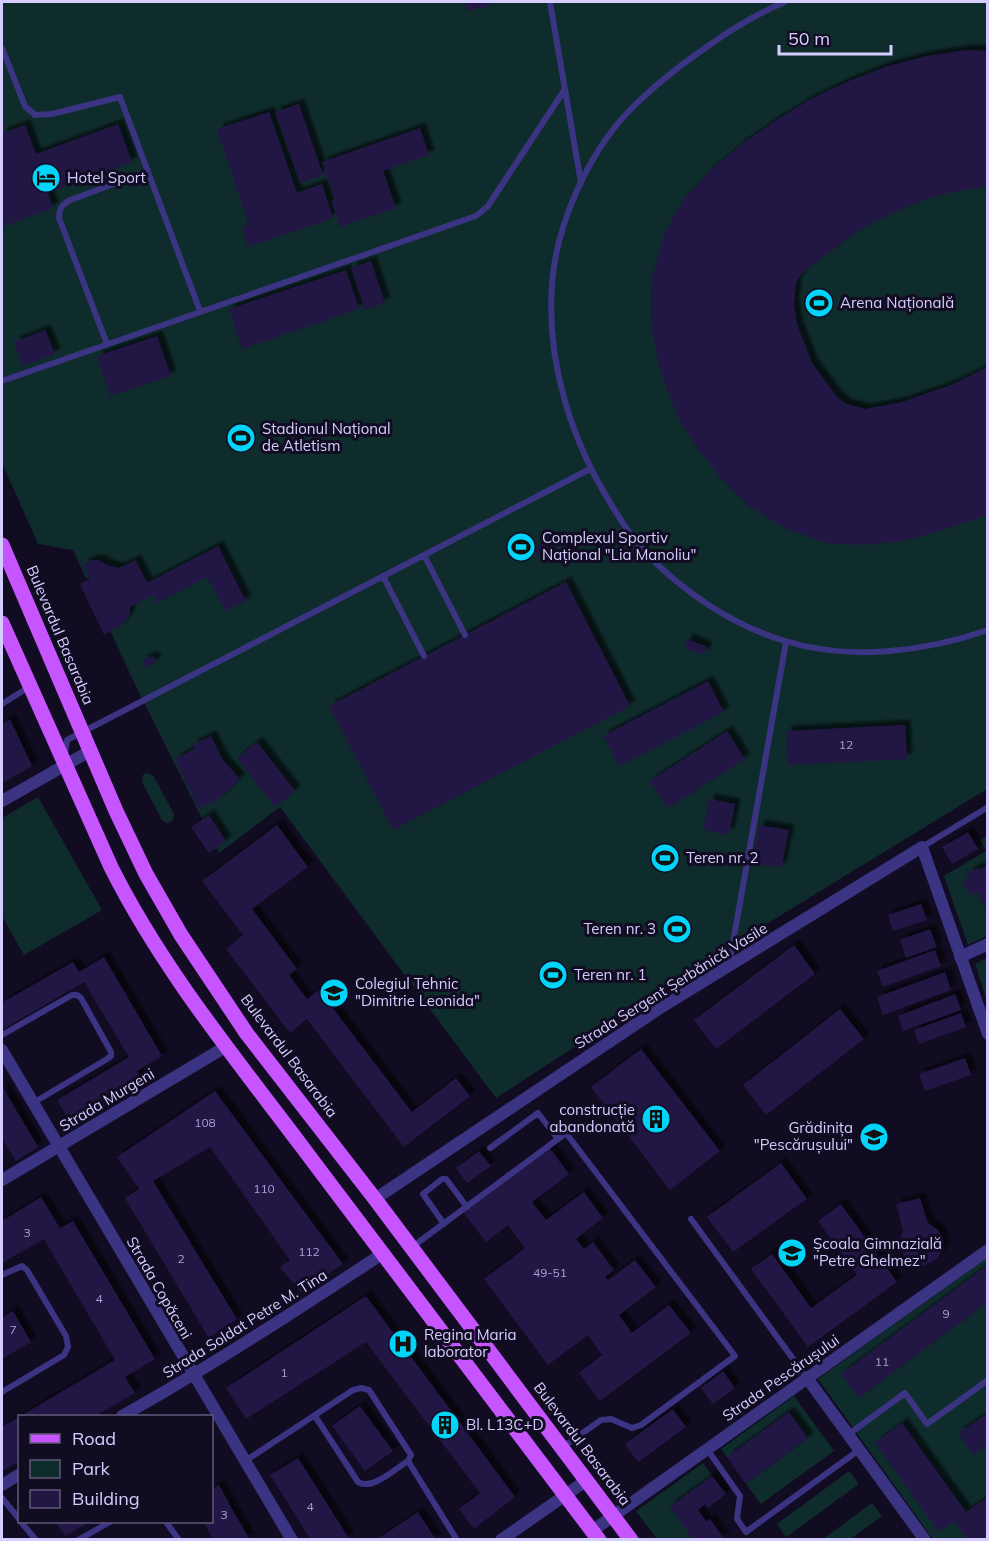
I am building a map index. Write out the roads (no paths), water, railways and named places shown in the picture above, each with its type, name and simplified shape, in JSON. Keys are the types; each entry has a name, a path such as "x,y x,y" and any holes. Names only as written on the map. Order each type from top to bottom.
{"main road":[{"name":"Bulevardul Basarabia","path":"2,545 116,811 146,874 181,935 248,1034 631,1539"},
{"path":"2,623 111,867 159,951 382,1254 595,1535"}],"street":[{"path":"2,801 90,752"},
{"name":"Strada Sergent Șerbănică Vasile","path":"375,1199 657,1010 922,847"},
{"path":"922,847 987,1034"},
{"path":"960,957 987,944"},
{"name":"Strada Murgeni","path":"2,1180 227,1046"},
{"name":"Strada Copăceni","path":"2,1050 193,1376 292,1539"},
{"name":"Strada Pescărușului","path":"595,1535 614,1516 987,1250"},
{"name":"Strada Soldat Petre M. Tina","path":"124,1415 193,1376 382,1254"},
{"path":"807,1378 926,1539"},
{"path":"2,1485 18,1475"},
{"path":"501,1539 587,1480"}],"lane":[{"path":"550,2 581,183"},
{"path":"785,2 773,4 727,33 672,73 648,94 625,115 594,157 581,183 569,210 559,244 552,284 555,360 578,441 590,469 626,528 645,551 681,584 725,616 786,642 846,651 875,652 911,649 987,630"},
{"path":"2,48 25,106 35,115 52,114 120,97 200,311"},
{"path":"2,381 483,212 565,89"},
{"path":"107,344 59,213 63,204 68,201 148,171"},
{"path":"64,765 67,740 590,469"},
{"path":"423,555 465,635"},
{"path":"382,576 424,656"},
{"path":"729,966 786,642"},
{"path":"2,704 29,687"},
{"name":"Strada Sergent Șerbănică Vasile","path":"922,847 987,807"},
{"path":"2,1035 72,995 77,995 81,998 111,1052 111,1056 107,1059 33,1104"},
{"path":"490,1148 538,1113 558,1140"},
{"path":"412,1248 566,1133 735,1356 641,1425 632,1428 611,1419 601,1420 562,1448"},
{"path":"444,1224 423,1194 442,1179 446,1179 467,1207"},
{"path":"691,1219 807,1378"},
{"path":"2,1275 16,1267 22,1266 27,1270 66,1336 68,1347 64,1355 2,1392"},
{"path":"849,1434 904,1393 927,1424 987,1380"},
{"path":"245,1461 353,1390 361,1388 369,1390 410,1450 411,1455 408,1461 371,1484 363,1485 358,1482 315,1416"},
{"path":"707,1449 740,1496 737,1519 746,1532 860,1449"},
{"path":"408,1461 457,1539"},
{"path":"2,1498 18,1518"},
{"path":"22,1523 36,1539"},
{"path":"78,1539 106,1523"},
{"path":"167,1523 179,1539"}],"place":[{"name":"Hotel Sport","path":"46,178"},
{"name":"Arena Națională","path":"819,303"},
{"name":"Stadionul Național de Atletism","path":"241,438"},
{"name":"Complexul Sportiv Național \"Lia Manoliu\"","path":"521,547"},
{"name":"Teren nr. 2","path":"665,858"},
{"name":"Teren nr. 3","path":"677,929"},
{"name":"Teren nr. 1","path":"553,975"},
{"name":"Colegiul Tehnic \"Dimitrie Leonida\"","path":"334,993"},
{"name":"construcție abandonată","path":"656,1119"},
{"name":"Grădinița \"Pescărușului\"","path":"874,1137"},
{"name":"Școala Gimnazială \"Petre Ghelmez\"","path":"792,1253"},
{"name":"Regina Maria laborator","path":"403,1344"},
{"name":"Bl. L13C+D","path":"445,1425"}]}
